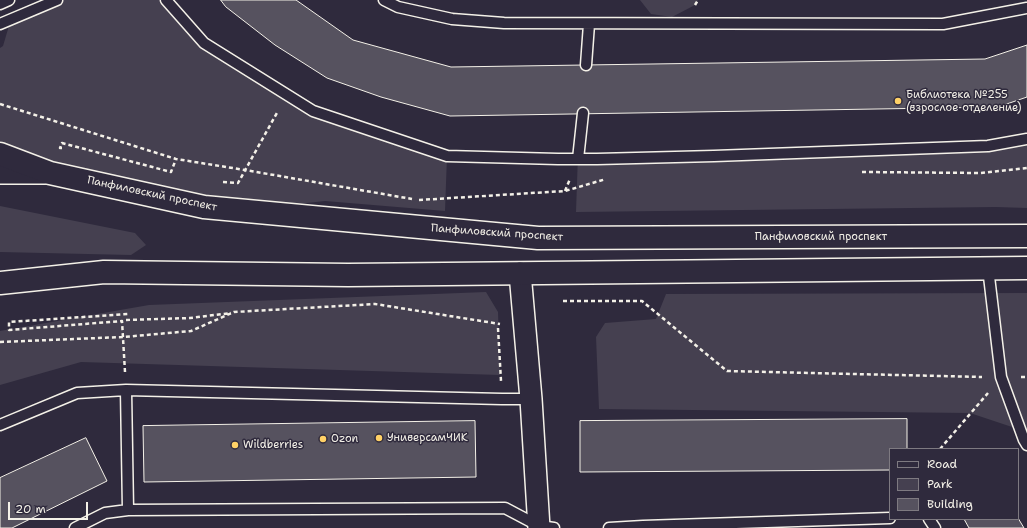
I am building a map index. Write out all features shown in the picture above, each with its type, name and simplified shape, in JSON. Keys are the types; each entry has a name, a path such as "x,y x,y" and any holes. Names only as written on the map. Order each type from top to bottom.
{"main road":[{"name":"Панфиловский проспект","path":"0,154 50,173 204,207 538,238 1027,236"},
{"path":"2,282 104,272 348,275 1027,268"}],"street":[{"path":"0,173 50,173"},
{"path":"520,273 544,527"}],"lane":[{"path":"0,4 8,0"},
{"path":"0,24 57,0"},
{"path":"166,0 204,43 313,112 447,156 558,159 714,156 988,146 1027,139"},
{"path":"384,0 398,6 452,19 504,23 943,24 1027,8"},
{"path":"586,65 590,24"},
{"path":"578,159 583,113"},
{"path":"988,268 1001,377 1027,445"},
{"path":"126,390 128,510"},
{"path":"0,425 77,393 126,390 502,399 531,398"},
{"path":"75,528 105,513 128,510 505,508 544,527"},
{"path":"609,528 889,518"}],"path":[{"path":"238,183 287,95"},
{"path":"68,150 60,148 62,143 171,172 176,159"},
{"path":"563,301 642,301 727,371 1027,377"},
{"path":"126,320 190,318 234,312 375,304 498,324 525,325"},
{"path":"0,342 123,337 191,331 234,312"},
{"path":"126,390 122,321 9,330 9,322 128,314"},
{"path":"498,324 502,399"},
{"path":"941,448 1001,377"}],"green space":[{"path":"57,0 166,0 204,43 314,110 447,156 445,211 325,201 280,206 189,196 65,170 5,144 0,141 0,48 3,46 11,19"},
{"path":"640,0 698,0 695,5 672,17 651,14"},
{"path":"1027,141 1027,208 996,207 576,212 578,154 643,155"},
{"path":"0,206 135,233 146,245 131,255 0,252"},
{"path":"486,292 498,312 500,375 81,362 0,385 0,331 149,305"},
{"path":"1027,293 1027,432 970,413 599,409 596,337 605,323 656,319 666,294"}],"building":[{"path":"221,0 296,0 353,40 451,67 985,59 1027,45 1027,97 998,107 450,116 381,97 327,78 275,45 226,7"},
{"path":"907,419 907,448 889,448 889,470 580,472 580,421"},
{"path":"475,421 476,477 144,482 143,426"},
{"path":"86,438 107,481 12,528 0,528 0,478"},
{"path":"965,520 1019,520 1024,528 969,528"}],"place":[{"name":"Библиотека №255 (взрослое отделение)","path":"898,101"},
{"name":"УниверсамЧИК","path":"379,438"},
{"name":"Ozon","path":"323,439"},
{"name":"Wildberries","path":"235,445"}]}
